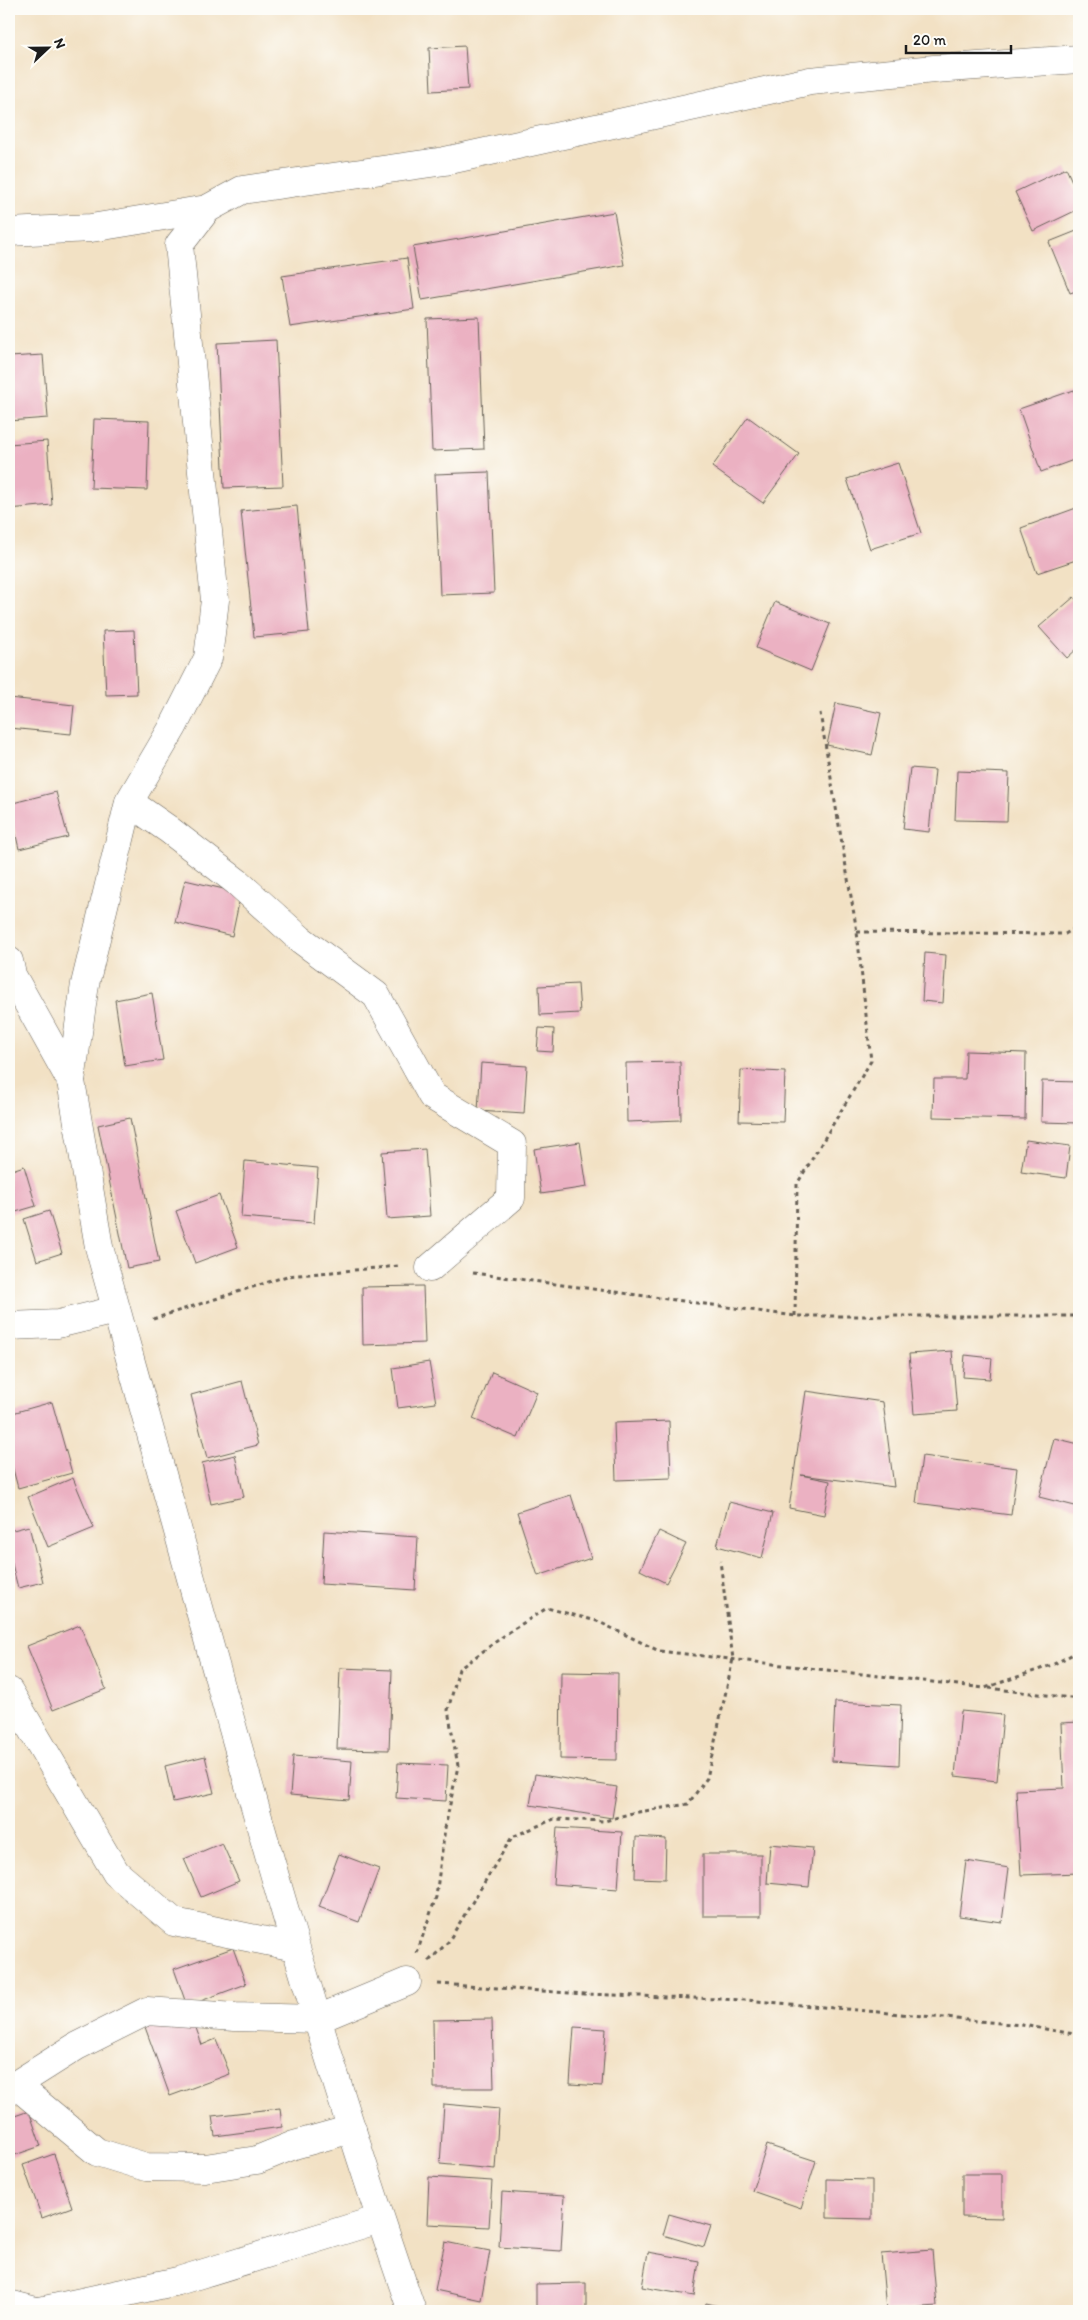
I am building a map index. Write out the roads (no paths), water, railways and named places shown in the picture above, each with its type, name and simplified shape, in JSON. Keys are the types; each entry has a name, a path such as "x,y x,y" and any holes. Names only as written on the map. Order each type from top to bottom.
{"street":[{"path":"9,232 91,228 207,209 242,190 445,162 810,81 934,69 1079,59"},
{"path":"70,1082 85,984 129,802 173,726 208,658 215,600 179,245 207,209"},
{"path":"129,802 238,882 300,939 376,995 432,1096 512,1144 511,1198 430,1268"},
{"path":"9,961 12,974 70,1082 99,1247 119,1320 295,1947 380,2219 412,2311"},
{"path":"9,1326 119,1320"},
{"path":"9,1691 116,1873 174,1922 295,1947"},
{"path":"352,2129 294,2145 257,2160 205,2168 146,2167 97,2152 12,2087 77,2046 147,2011 235,2017 318,2019 407,1982"},
{"path":"9,2304 38,2311 178,2281 380,2219"}]}
